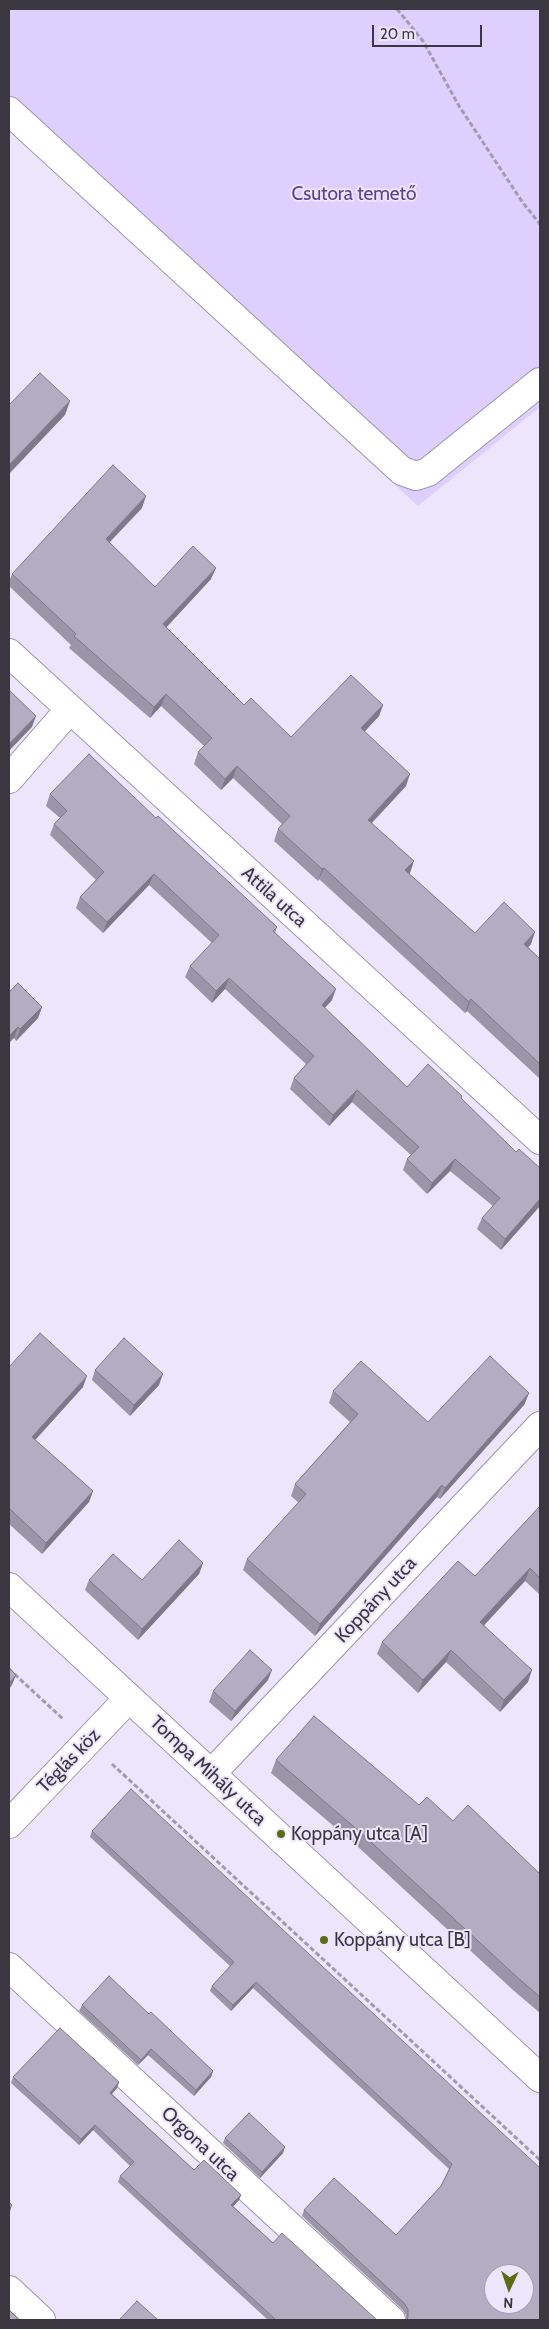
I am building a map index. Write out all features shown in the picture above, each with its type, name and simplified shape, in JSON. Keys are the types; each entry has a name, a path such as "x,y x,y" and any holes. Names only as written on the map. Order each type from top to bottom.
{"street":[{"path":"9,111 402,471 416,476 428,472 540,382"},
{"name":"Attila utca","path":"9,653 540,1140"},
{"path":"9,779 70,709"},
{"name":"Koppány utca","path":"212,1774 540,1426"},
{"name":"Tompa Mihály utca","path":"9,1587 540,2078"},
{"name":"Téglás köz","path":"9,1824 129,1698"},
{"name":"Orgona utca","path":"9,1967 391,2320"},
{"path":"9,2290 41,2320"}],"path":[{"path":"397,9 424,42 459,106 523,202 540,224"},
{"path":"9,1669 540,2160"}],"green space":[{"name":"Csutora temető","path":"9,9 540,9 540,407 418,506 9,128"}],"building":[{"path":"40,373 70,401 9,465 9,405"},
{"path":"113,465 146,496 106,539 155,587 193,546 216,568 163,624 244,705 251,698 291,737 351,675 383,705 361,728 410,774 368,820 414,861 405,870 475,933 504,902 535,932 524,944 540,959 540,1064 471,999 469,1002 324,868 322,869 278,829 290,816 237,766 225,779 198,752 212,738 166,694 154,707 74,636 76,634 12,574"},
{"path":"9,690 36,716 9,744"},
{"path":"89,754 156,818 158,816 277,927 273,931 336,989 322,1005 407,1087 428,1064 516,1152 519,1149 540,1168 540,1199 505,1239 482,1218 500,1198 455,1159 432,1183 407,1159 419,1147 357,1090 333,1115 294,1078 314,1056 229,978 216,991 190,966 219,935 154,874 107,922 80,897 104,872 54,824 67,811 50,794"},
{"path":"18,983 42,1007 20,1029 18,1027 9,1036 9,992"},
{"path":"40,1333 87,1376 32,1437 93,1491 46,1543 9,1508 9,1367"},
{"path":"124,1338 163,1374 134,1405 95,1370"},
{"path":"490,1356 529,1393 445,1488 442,1485 320,1624 247,1559 306,1494 295,1484 358,1414 333,1391 361,1361 428,1422"},
{"path":"540,1506 540,1578 530,1568 480,1622 532,1670 504,1700 451,1650 423,1680 382,1642 458,1561 475,1576"},
{"path":"179,1540 203,1563 142,1629 89,1580 113,1554 142,1580"},
{"path":"250,1650 272,1670 235,1711 213,1691"},
{"path":"9,1668 16,1675 9,1683"},
{"path":"314,1716 419,1805 427,1797 453,1821 468,1805 540,1874 540,1997 360,1832 276,1760"},
{"path":"131,1789 540,2168 540,2320 407,2320 408,2309 404,2303 304,2210 334,2178 396,2235 441,2186 452,2164 256,1982 233,2005 212,1986 234,1962 92,1831"},
{"path":"109,1976 149,2014 151,2012 213,2071 196,2090 151,2049 141,2060 82,2005"},
{"path":"60,2028 119,2082 110,2093 194,2170 204,2160 241,2195 231,2205 273,2243 282,2233 377,2320 276,2320 120,2176 134,2162 95,2125 81,2139 13,2077"},
{"path":"249,2113 285,2147 262,2172 225,2138"},
{"path":"137,2301 158,2320 119,2320"},
{"path":"9,2310 19,2320 9,2320"}],"place":[{"name":"Koppány utca [A]","path":"281,1834"},
{"name":"Koppány utca [B]","path":"324,1940"}]}
